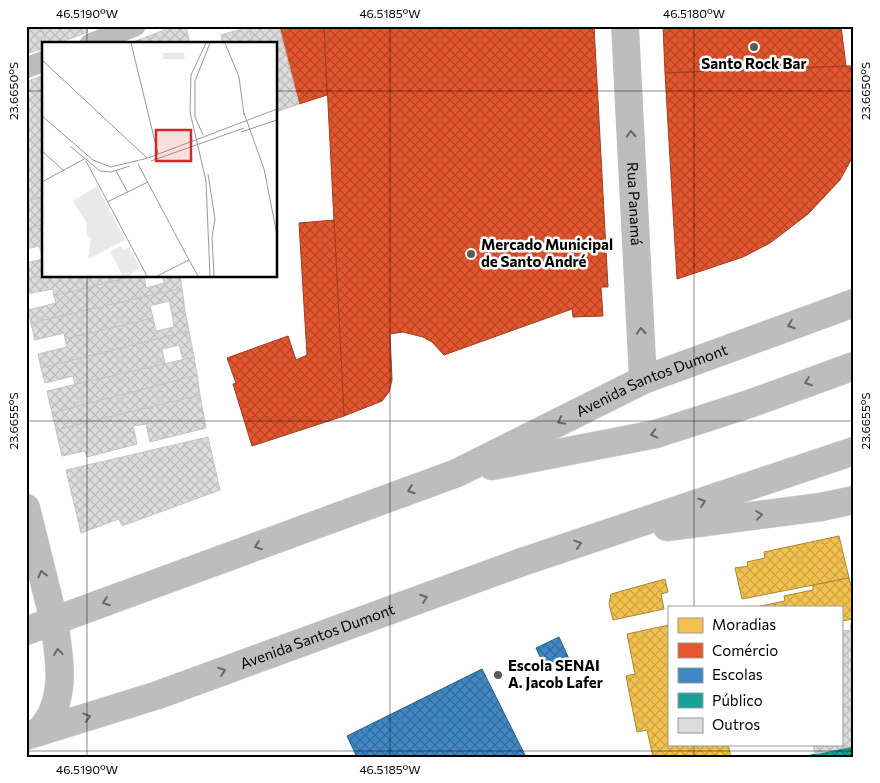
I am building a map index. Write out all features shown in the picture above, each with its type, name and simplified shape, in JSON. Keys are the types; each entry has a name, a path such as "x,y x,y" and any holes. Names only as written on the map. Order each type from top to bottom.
{"main road":[{"name":"Rua Panamá","path":"625,26 643,380"},
{"path":"827,312 854,286"},
{"name":"Avenida Santos Dumont","path":"26,631 457,473 643,380 854,303"},
{"name":"Avenida Santos Dumont","path":"457,473 656,434 752,403 854,366"},
{"name":"Avenida Santos Dumont","path":"33,734 158,695 522,562 854,451"},
{"name":"Avenida Santos Dumont","path":"606,534 821,507 854,500"},
{"path":"26,508 54,621 60,670 58,696 53,713 33,734"}],"lane":[{"path":"95,42 136,26"},
{"path":"26,68 42,62"}],"building: Moradias":[{"path":"839,536 849,578 742,599 735,568 748,566 747,562 765,558 764,552"},
{"path":"849,578 854,598 854,619 842,621 842,606 761,606 785,601 784,596 813,590 813,585"},
{"path":"665,579 668,592 661,594 664,609 613,620 609,604 611,594"},
{"path":"668,625 668,746 728,746 731,757 653,757 647,730 637,732 626,676 635,674 627,634"}],"building: Comércio":[{"path":"279,26 324,26 327,95 299,104"},
{"name":"Mercado Municipal de Santo André","path":"324,26 594,26 608,287 601,287 603,316 573,317 572,309 444,355 432,342 423,337 403,332 390,334 392,380 389,392 382,401 344,416"},
{"path":"663,26 841,26 846,66 665,73"},
{"path":"854,66 854,151 840,180 808,214 770,243 743,257 677,279 665,73"},
{"path":"334,220 344,416 252,446 233,384 236,383 227,358 288,336 296,360 307,355 299,223"}],"building: Escolas":[{"path":"559,637 570,661 547,672 536,648"},
{"path":"482,669 526,757 353,757 356,755 347,736"}],"building: Público":[{"path":"854,746 854,757 803,757 815,754"}],"building: Outros":[{"path":"26,26 42,26 46,42 42,42 42,49 26,54"},
{"path":"42,26 86,26 88,32 61,42 46,42"},
{"path":"175,26 186,26 190,42 133,42"},
{"path":"249,26 279,26 299,104 278,111 278,42 253,42"},
{"path":"249,27 253,42 223,42 221,35"},
{"path":"42,76 42,197 26,202 26,82"},
{"path":"42,197 42,225 26,229 26,209 30,208 28,201"},
{"path":"42,225 42,255 39,246 26,249 26,229"},
{"path":"42,259 42,275 26,279 26,263"},
{"path":"42,275 42,278 126,278 54,296 53,289 26,294 26,279"},
{"path":"126,278 144,278 146,288 164,283 163,278 180,278 182,288 31,323 28,310 56,303 54,296"},
{"path":"182,288 185,311 172,314 169,301 150,306 153,318 65,339 64,333 35,340 31,323"},
{"path":"185,311 189,331 41,368 38,354 67,347 65,339 153,318 156,331 174,327 172,314"},
{"path":"189,331 194,357 183,360 179,345 162,349 165,364 75,385 73,376 45,383 41,368"},
{"path":"194,357 197,375 52,413 47,391"},
{"path":"197,375 200,395 56,430 52,413"},
{"path":"200,395 206,428 150,442 146,424 133,426 137,444 87,457 85,451 62,456 56,430"},
{"path":"208,437 220,490 122,526 119,519 81,533 66,470"},
{"path":"854,623 854,662 842,664 842,631 851,630 850,624"},
{"path":"854,662 854,706 842,708 842,664"},
{"path":"854,706 854,746 815,754 813,746 842,746 842,708"}],"place":[{"name":"Santo Rock Bar","path":"754,47"},
{"name":"Mercado Municipal de Santo André","path":"471,254"},
{"name":"Escola SENAI A. Jacob Lafer","path":"498,675"}]}
